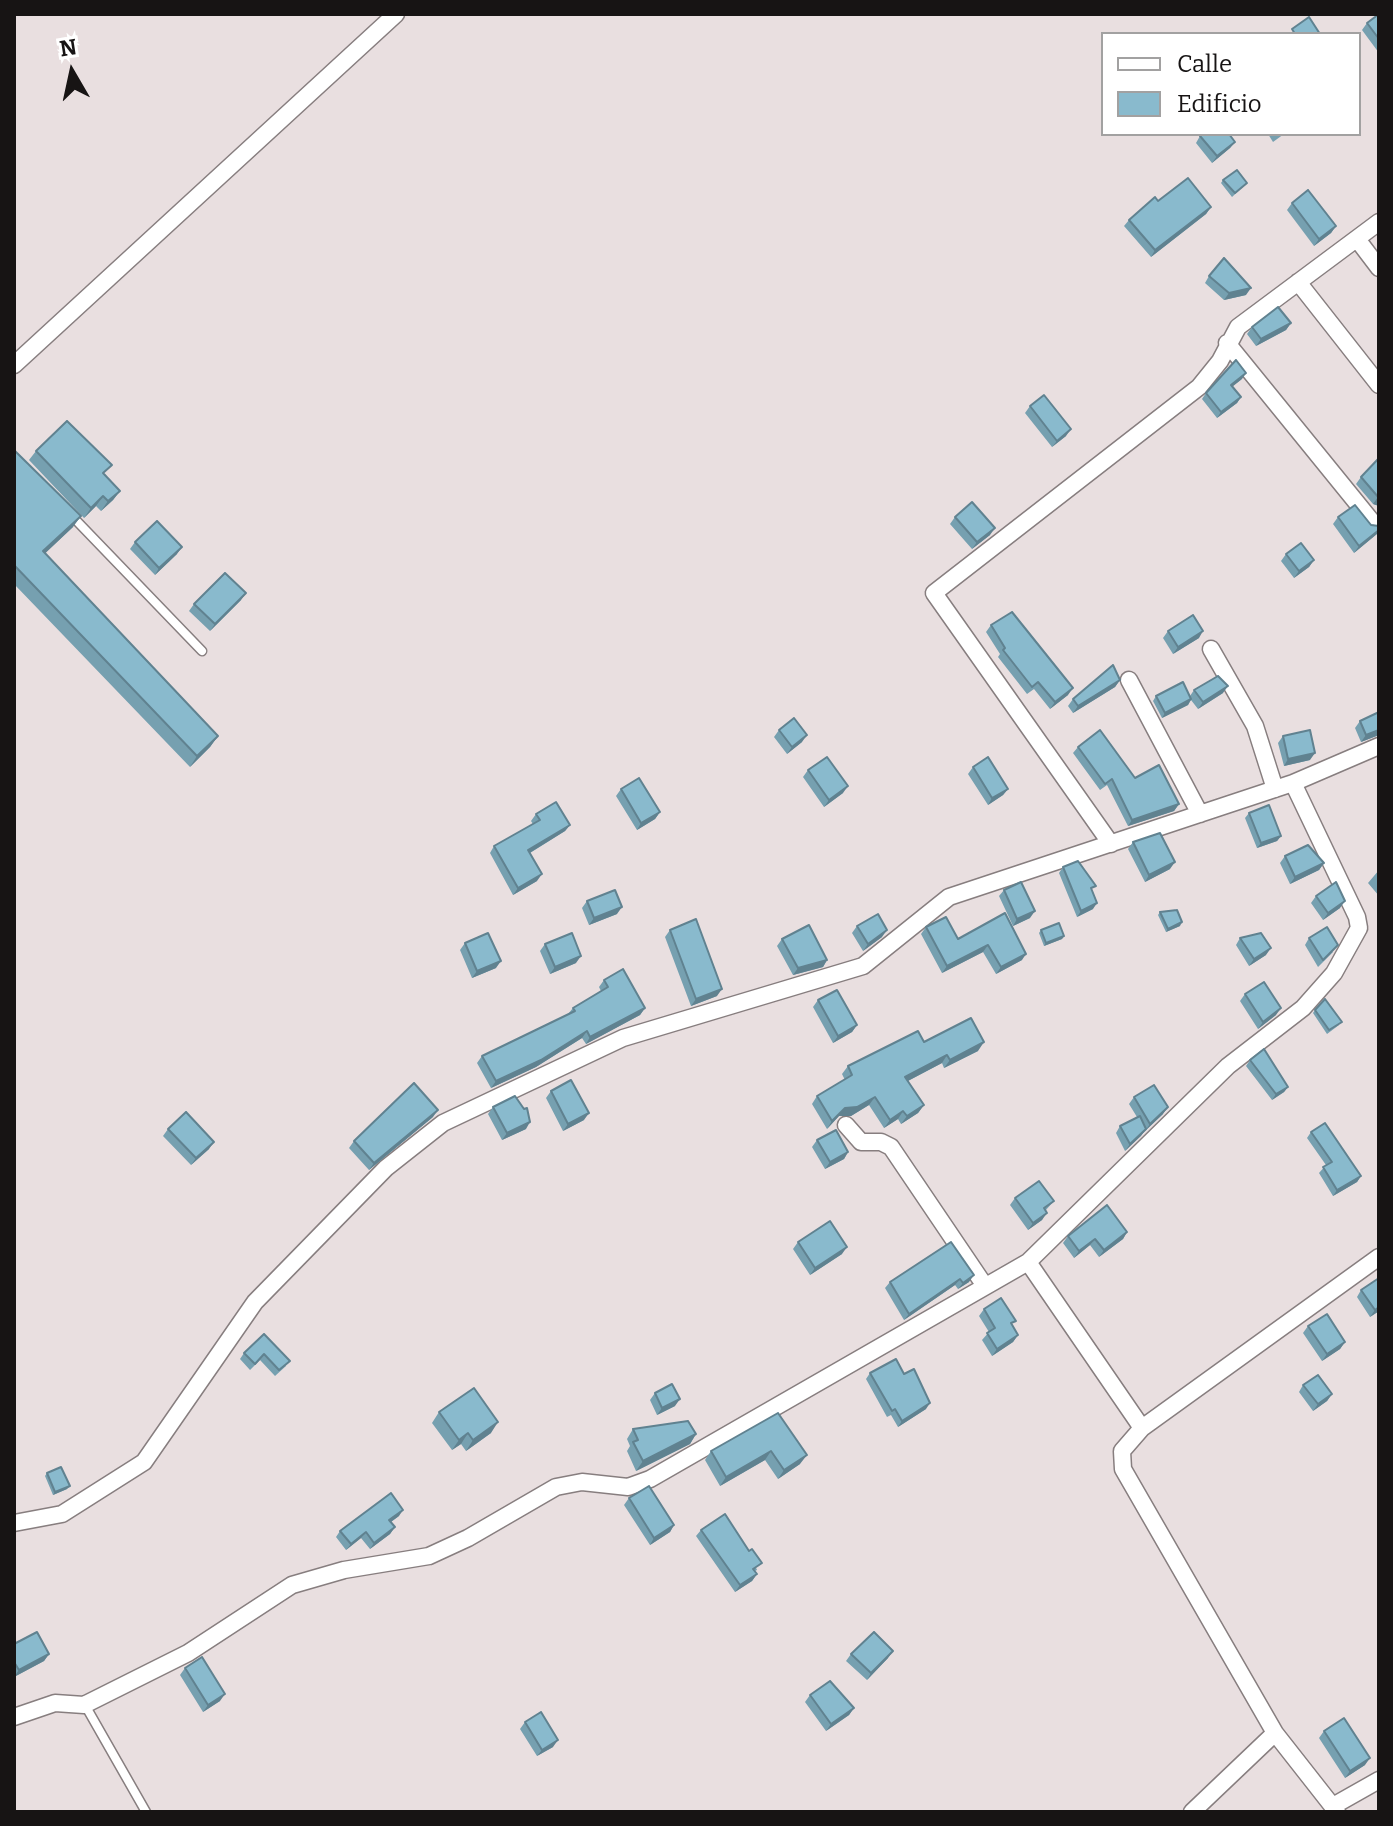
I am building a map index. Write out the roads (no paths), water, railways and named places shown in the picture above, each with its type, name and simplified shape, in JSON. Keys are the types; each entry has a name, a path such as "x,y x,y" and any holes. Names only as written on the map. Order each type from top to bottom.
{"street":[{"path":"14,365 396,14"},
{"path":"1111,844 934,593 1199,387 1220,361 1238,327 1379,222"},
{"path":"1357,239 1379,268"},
{"path":"1298,282 1379,385"},
{"path":"1227,343 1374,524"},
{"path":"1211,649 1255,726 1275,789"},
{"path":"1129,680 1200,814"},
{"path":"14,1523 62,1514 144,1462 255,1302 386,1168 443,1123 623,1038 863,966 949,897 1293,783 1379,746"},
{"path":"14,1717 55,1703 84,1705 188,1653 292,1585 344,1570 429,1556 468,1538 556,1487 582,1482 628,1487 650,1479 1028,1262 1228,1066 1303,1008 1340,962 1359,928 1357,917 1293,783"},
{"path":"846,1125 861,1142 881,1142 891,1147 985,1286"},
{"path":"1379,1257 1142,1428 1122,1451 1123,1469 1275,1733 1335,1809 1379,1780"},
{"path":"1028,1262 1142,1428"},
{"path":"1192,1812 1275,1733"}],"lane":[{"path":"58,502 202,651"},
{"path":"84,1705 146,1812"}]}
